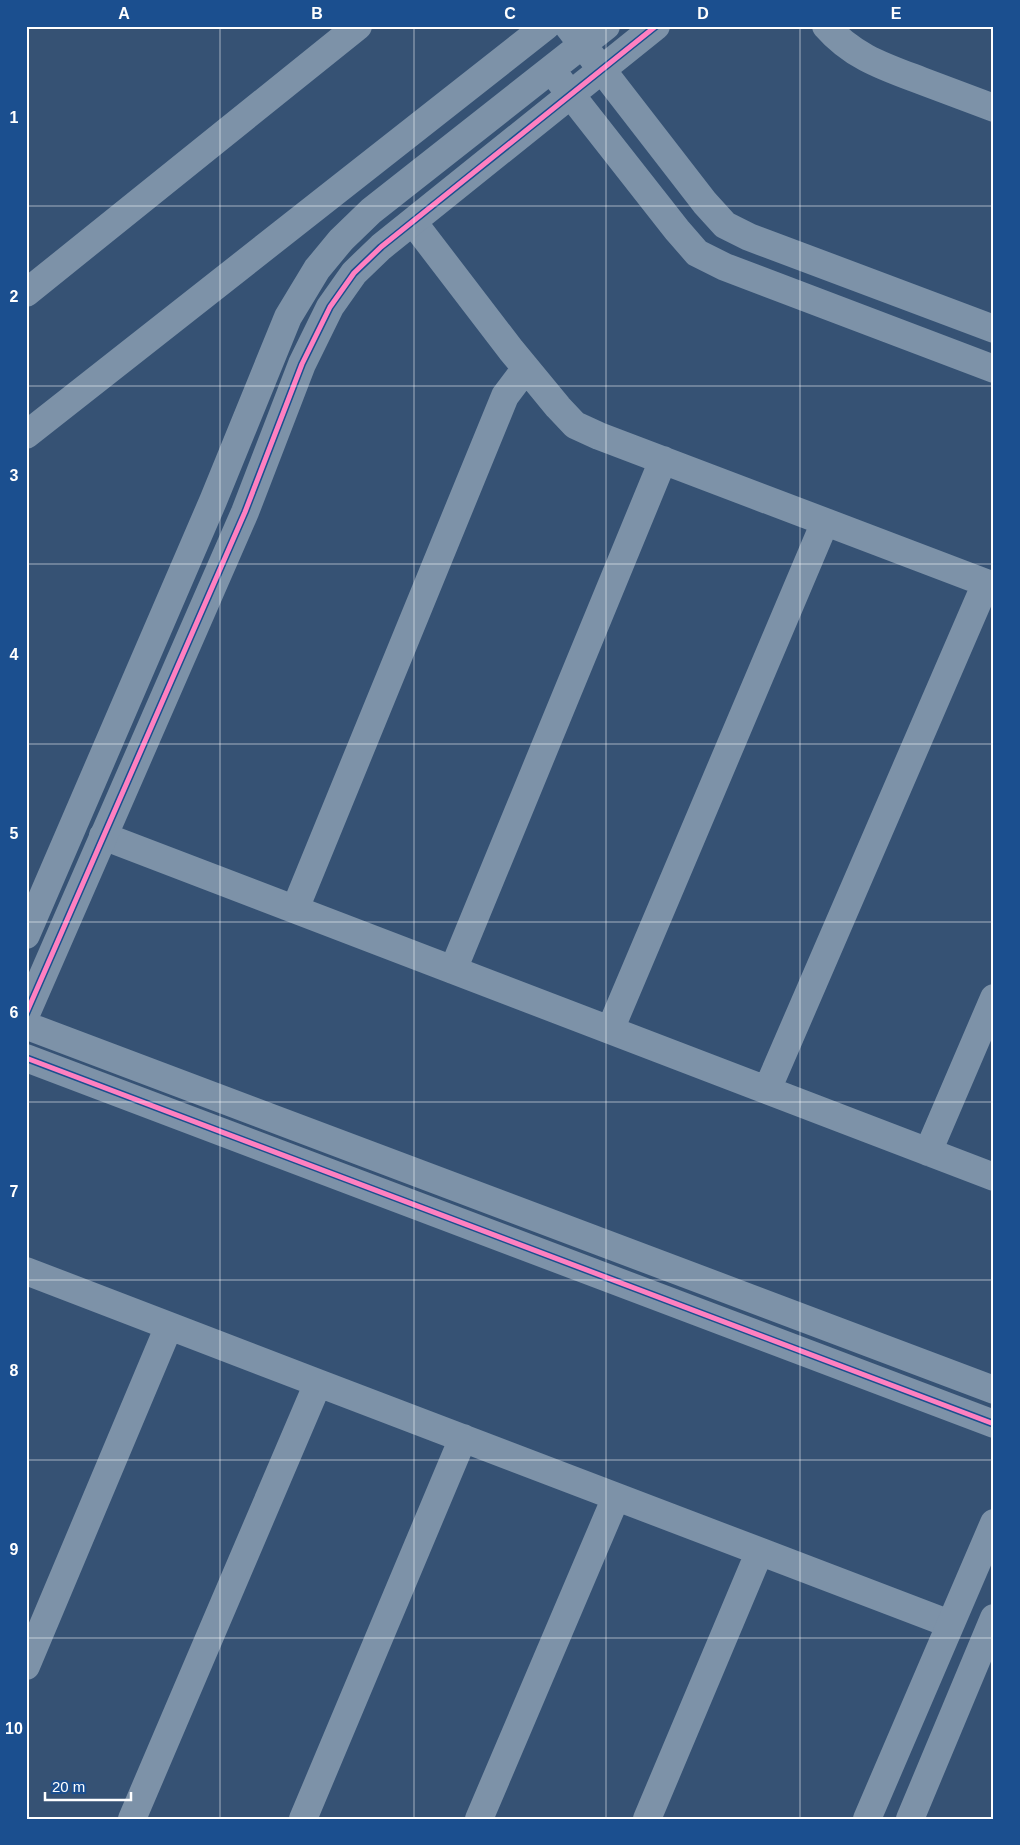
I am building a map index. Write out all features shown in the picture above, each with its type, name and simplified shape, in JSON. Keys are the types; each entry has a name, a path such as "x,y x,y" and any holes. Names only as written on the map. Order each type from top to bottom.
{"street":[{"path":"26,293 358,26"},
{"path":"26,935 213,502 288,317 317,269 341,240 371,211 551,69 576,36 606,26"},
{"path":"656,26 381,247 354,272 330,307 302,364 245,512 103,836 27,1026 994,1390"},
{"path":"839,32 856,53 876,64 994,108"},
{"path":"26,435 537,33 551,69 671,223 697,252 725,267 994,369"},
{"path":"576,36 705,203 725,225 749,237 994,329"},
{"path":"413,222 526,368 575,425 990,585 767,1090"},
{"path":"295,909 505,396 526,368"},
{"path":"453,970 663,460"},
{"path":"213,502 245,512"},
{"path":"610,1030 825,522"},
{"path":"103,836 994,1177"},
{"path":"928,1152 994,998"},
{"path":"26,1058 994,1424"},
{"path":"26,1271 950,1624"},
{"path":"26,1666 170,1326"},
{"path":"132,1819 318,1383"},
{"path":"303,1819 463,1438"},
{"path":"479,1819 616,1497"},
{"path":"867,1819 994,1523"},
{"path":"647,1819 759,1552"},
{"path":"910,1819 991,1631"}],"cycle path":[{"path":"26,1014 245,512 302,364 330,307 354,273 381,247 656,26"},
{"path":"26,1058 994,1424"}]}
